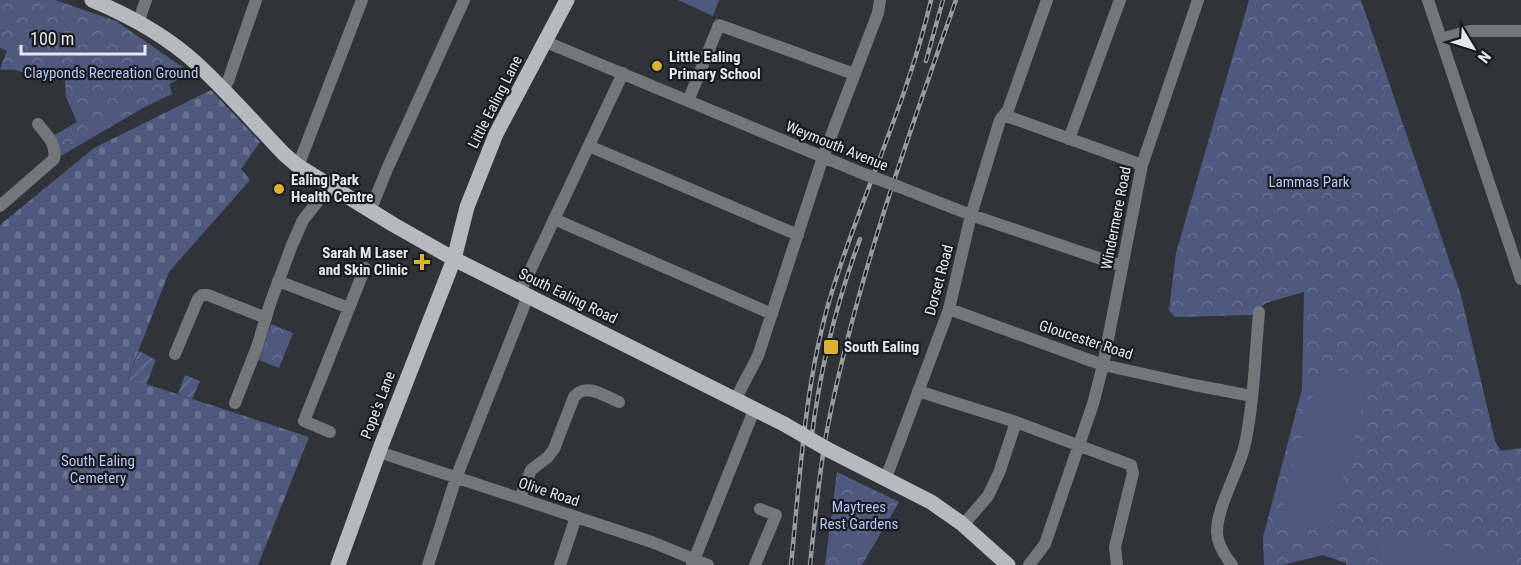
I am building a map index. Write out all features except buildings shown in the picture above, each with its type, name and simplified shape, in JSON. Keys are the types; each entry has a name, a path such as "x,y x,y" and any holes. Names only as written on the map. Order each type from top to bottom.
{"main road":[{"name":"South Ealing Road","path":"92,0 138,23 194,61 285,155 330,186 454,259 784,424 827,449 931,502 963,525 1008,565"},
{"name":"Little Ealing Lane","path":"454,259 467,207 496,134 567,0"},
{"name":"Pope's Lane","path":"338,565 454,259"}],"street":[{"path":"138,23 146,0"},
{"path":"222,90 228,81 256,0"},
{"path":"298,166 362,0"},
{"path":"370,210 464,0"},
{"path":"735,400 758,356 822,158 878,13 880,0"},
{"name":"Dorset Road","path":"886,478 949,309 971,215 1002,118 1008,110 1047,0"},
{"path":"1070,139 1120,0"},
{"name":"Windermere Road","path":"1029,565 1045,544 1079,445 1103,365 1142,165 1198,0"},
{"path":"1428,0 1521,279"},
{"path":"688,101 720,25 854,74"},
{"path":"1441,39 1470,31 1521,31"},
{"name":"Weymouth Avenue","path":"546,42 822,158 971,215 1122,266"},
{"path":"428,565 456,478 524,294 554,219 623,74"},
{"path":"1002,118 1142,165"},
{"path":"0,206 54,159 55,153 51,141 38,124"},
{"path":"589,146 798,235"},
{"path":"235,403 257,347 278,281 303,220 330,186"},
{"path":"554,219 772,314"},
{"path":"330,432 304,421 365,268"},
{"path":"278,281 348,308"},
{"path":"175,354 198,299 202,295 208,295 266,318"},
{"name":"Gloucester Road","path":"949,309 1103,365 1194,386 1252,396"},
{"path":"1232,565 1222,551 1216,534 1219,519 1245,446 1252,396 1258,312"},
{"path":"520,498 531,470 548,457 554,449 578,392 583,389 593,390 619,402"},
{"path":"918,391 1016,422 1127,462 1133,469 1133,473 1115,547 1117,565"},
{"path":"693,562 754,410"},
{"path":"963,525 988,496 999,473 1016,422"},
{"name":"Olive Road","path":"379,452 652,542 693,562 708,565"},
{"path":"755,565 776,515 760,508"},
{"path":"561,565 576,517"}],"green space":[{"name":"Clayponds Recreation Ground","path":"0,0 55,0 116,21 191,73 169,84 172,94 143,108 59,157 51,137 77,122 66,97 65,81 43,69 31,77 11,69 0,69 7,51 0,48"},
{"path":"678,0 719,0 713,16"},
{"name":"Lammas Park","path":"1249,0 1361,0 1461,295 1495,441 1501,451 1521,448 1521,565 1346,565 1346,563 1323,555 1283,565 1264,565 1263,537 1302,389 1304,292 1266,303 1252,315 1175,317 1169,310 1176,253"},
{"path":"81,59 107,70 106,73 109,75 106,83 102,82 101,85 75,74 77,62 80,63"},
{"name":"South Ealing Cemetery","path":"211,90 260,142 241,169 250,180 169,272 128,378 309,437 258,565 0,565 0,225 94,148"},
{"path":"271,324 293,333 279,368 259,360"},
{"path":"139,351 156,360 146,385 128,379"},
{"path":"1321,366 1369,380 1328,534 1279,519"},
{"path":"185,375 200,381 192,399 178,394"},
{"name":"Maytrees Rest Gardens","path":"837,472 899,502 862,565 825,565"},
{"path":"1386,534 1452,548 1448,565 1379,565"},
{"path":"1455,545 1499,554 1497,565 1451,565"}],"railway":[{"path":"791,565 801,456 817,349 836,279 911,71 931,0"},
{"path":"926,61 943,0"},
{"path":"810,565 825,442 853,317 884,210 956,0"},
{"path":"811,443 830,340 843,289 860,239"}],"place":[{"name":"Little Ealing Primary School","path":"657,66"},
{"name":"Ealing Park Health Centre","path":"279,189"},
{"name":"Sarah M Laser and Skin Clinic","path":"422,262"},
{"name":"South Ealing","path":"831,347"}]}
